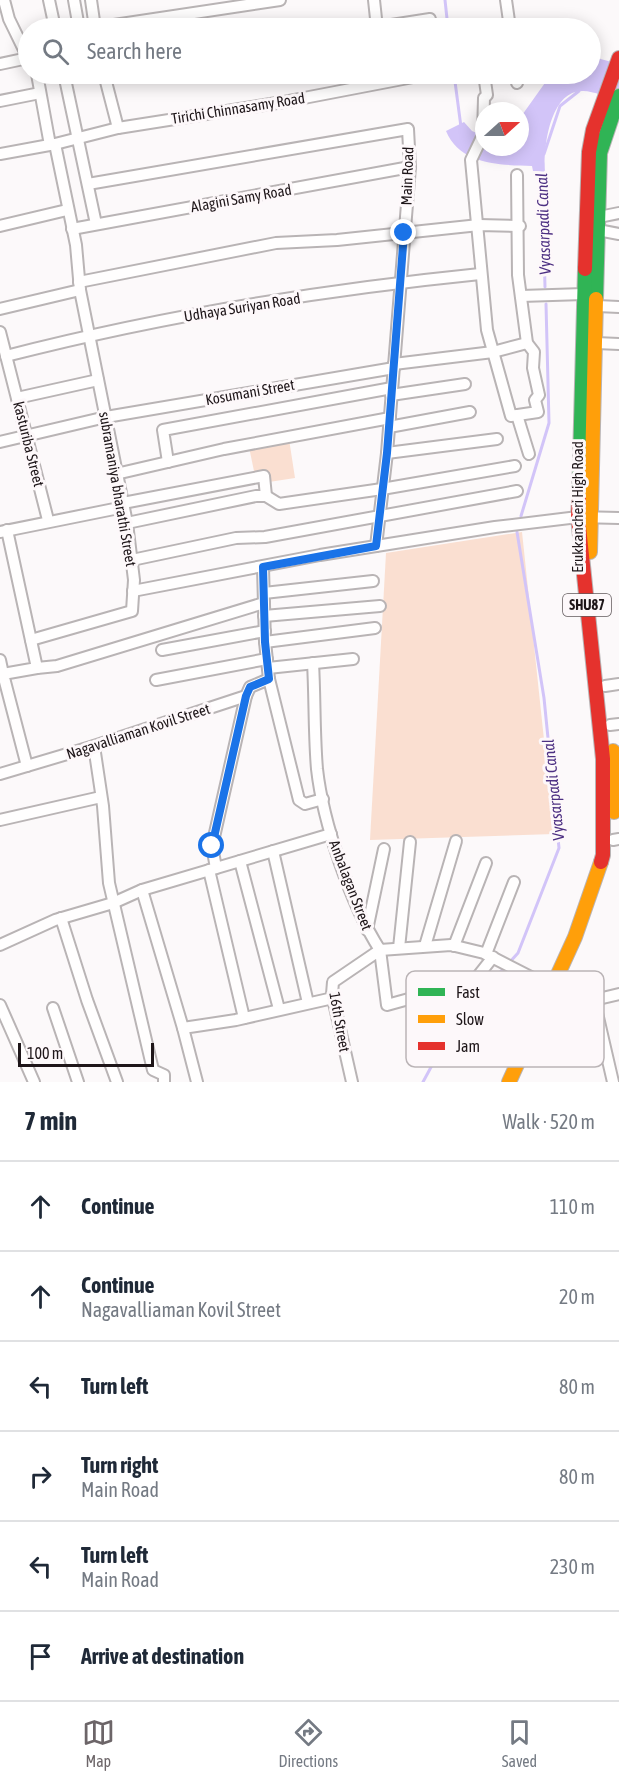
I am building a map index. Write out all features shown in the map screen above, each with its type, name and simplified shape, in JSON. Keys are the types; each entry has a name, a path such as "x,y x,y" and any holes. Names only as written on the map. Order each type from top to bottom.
{"main road":[{"name":"SHU87","path":"564,971 591,897 603,855 603,759 585,518 593,298 589,152 607,112 619,58"},
{"name":"Erukkancheri High Road","path":"566,971 606,885 616,839 617,777 612,685 585,518 596,343 593,298 599,224 600,153 607,112 619,96"},
{"name":"SHU87","path":"509,1082 517,1067"},
{"name":"Erukkancheri High Road","path":"520,1082 526,1067"}],"street":[{"path":"4,0 5,20 18,41"},
{"path":"49,0 53,18"},
{"path":"74,0 77,18"},
{"path":"91,0 94,18"},
{"path":"161,18 280,0"},
{"path":"374,0 376,18"},
{"path":"506,0 509,18"},
{"path":"0,64 18,60"},
{"name":"subramaniya bharathi Street","path":"39,84 72,230 89,334 127,523 134,591"},
{"path":"66,84 96,224"},
{"path":"107,84 118,128"},
{"name":"Tirichi Chinnasamy Road","path":"0,154 52,145 118,128 283,102 377,84"},
{"path":"484,102 487,95 485,84"},
{"path":"0,101 40,93"},
{"name":"Main Road","path":"88,184 408,129 410,167 387,453 376,546"},
{"path":"475,151 471,160 479,225 480,274 488,330 511,416 538,412 535,400 539,395 533,368 534,352 527,344 518,275 517,175"},
{"name":"Alagini Samy Road","path":"72,230 410,167"},
{"path":"0,226 67,210"},
{"path":"599,224 619,213"},
{"path":"599,224 619,234"},
{"path":"0,309 80,286 276,243 479,225 519,226"},
{"name":"Udhaya Suriyan Road","path":"4,360 89,334 181,316 400,282 480,274"},
{"path":"521,296 593,298 619,307"},
{"name":"kasturiba Street","path":"0,332 4,360 17,398 48,520"},
{"path":"596,343 619,344"},
{"name":"Kosumani Street","path":"0,442 106,417 394,366 493,352 527,344"},
{"path":"17,398 98,380"},
{"path":"168,462 163,430 392,392 465,384"},
{"path":"116,474 168,462 389,423 470,412"},
{"path":"517,415 529,454"},
{"path":"387,453 497,439"},
{"path":"127,523 266,496 279,504 382,489 515,465"},
{"path":"37,668 3,531 264,476 266,496"},
{"path":"132,560 236,538 265,537 517,491"},
{"path":"31,640 132,611 134,591 376,546 495,527 585,518 619,518"},
{"path":"263,567 268,669 299,800 305,804 323,798"},
{"path":"3,674 57,666 264,598 372,581"},
{"path":"264,616 380,606"},
{"path":"162,650 265,636 375,628"},
{"path":"156,680 353,659"},
{"path":"0,660 27,766"},
{"name":"Anbalagan Street","path":"314,663 317,769 331,834 367,930 381,950"},
{"name":"Nagavalliaman Kovil Street","path":"0,774 246,696 250,687 268,669"},
{"path":"244,1018 213,869 212,846 246,696"},
{"path":"94,746 113,903 153,1070 164,1075 164,1082"},
{"path":"0,820 101,797"},
{"path":"0,945 61,918 113,903 142,890 331,834"},
{"path":"425,946 456,841"},
{"path":"399,948 410,842"},
{"path":"367,930 384,849"},
{"path":"273,851 308,1003"},
{"path":"240,861 279,1010"},
{"path":"454,946 486,863"},
{"path":"485,971 498,960 514,882"},
{"path":"142,890 197,1082"},
{"path":"61,918 87,1000 117,1082"},
{"path":"406,1000 387,1005 381,950 454,946 498,960 519,971"},
{"name":"16th Street","path":"352,1082 333,998 333,982 381,950"},
{"path":"604,998 619,994"},
{"path":"183,1028 244,1018 333,998"},
{"path":"0,1005 34,1082"},
{"path":"53,1008 78,1082"},
{"path":"604,1043 613,1082"}],"shaded area":[{"path":"601,59 619,64 619,101 583,91 572,93 556,110 547,136 545,172 533,171 532,166 507,165 471,157 452,142 446,131 464,122 475,132 475,156 529,156 529,105 544,84 601,84"},
{"path":"289,439 295,478 269,482 255,476 249,447"},
{"path":"522,532 554,834 370,840 386,553"}],"waterway":[{"path":"445,0 447,18"},
{"path":"455,84 461,127"},
{"path":"544,154 560,106 579,91"},
{"name":"Vyasarpadi Canal","path":"542,169 545,287"},
{"name":"Vyasarpadi Canal","path":"521,516 549,423 546,304"},
{"name":"Vyasarpadi Canal","path":"509,963 518,953 559,848 544,698 517,532"},
{"name":"Vyasarpadi Canal","path":"501,971 504,968"},
{"name":"Vyasarpadi Canal","path":"423,1082 431,1067"}],"traffic: fast":[{"path":"596,299 600,153 619,96"},
{"path":"579,499 585,269"}],"traffic: slow":[{"path":"590,552 596,299"},
{"path":"613,751 614,812"},
{"path":"560,971 575,937 601,862"},
{"path":"509,1082 516,1067"}],"traffic: jam":[{"path":"585,269 589,152 593,130 619,58"},
{"path":"579,499 578,517 603,759 603,855 601,862"}],"route":[{"path":"212,846 226,791 235,736 246,696 250,687 269,679 265,642 263,567 376,546 387,453 404,233"}]}
